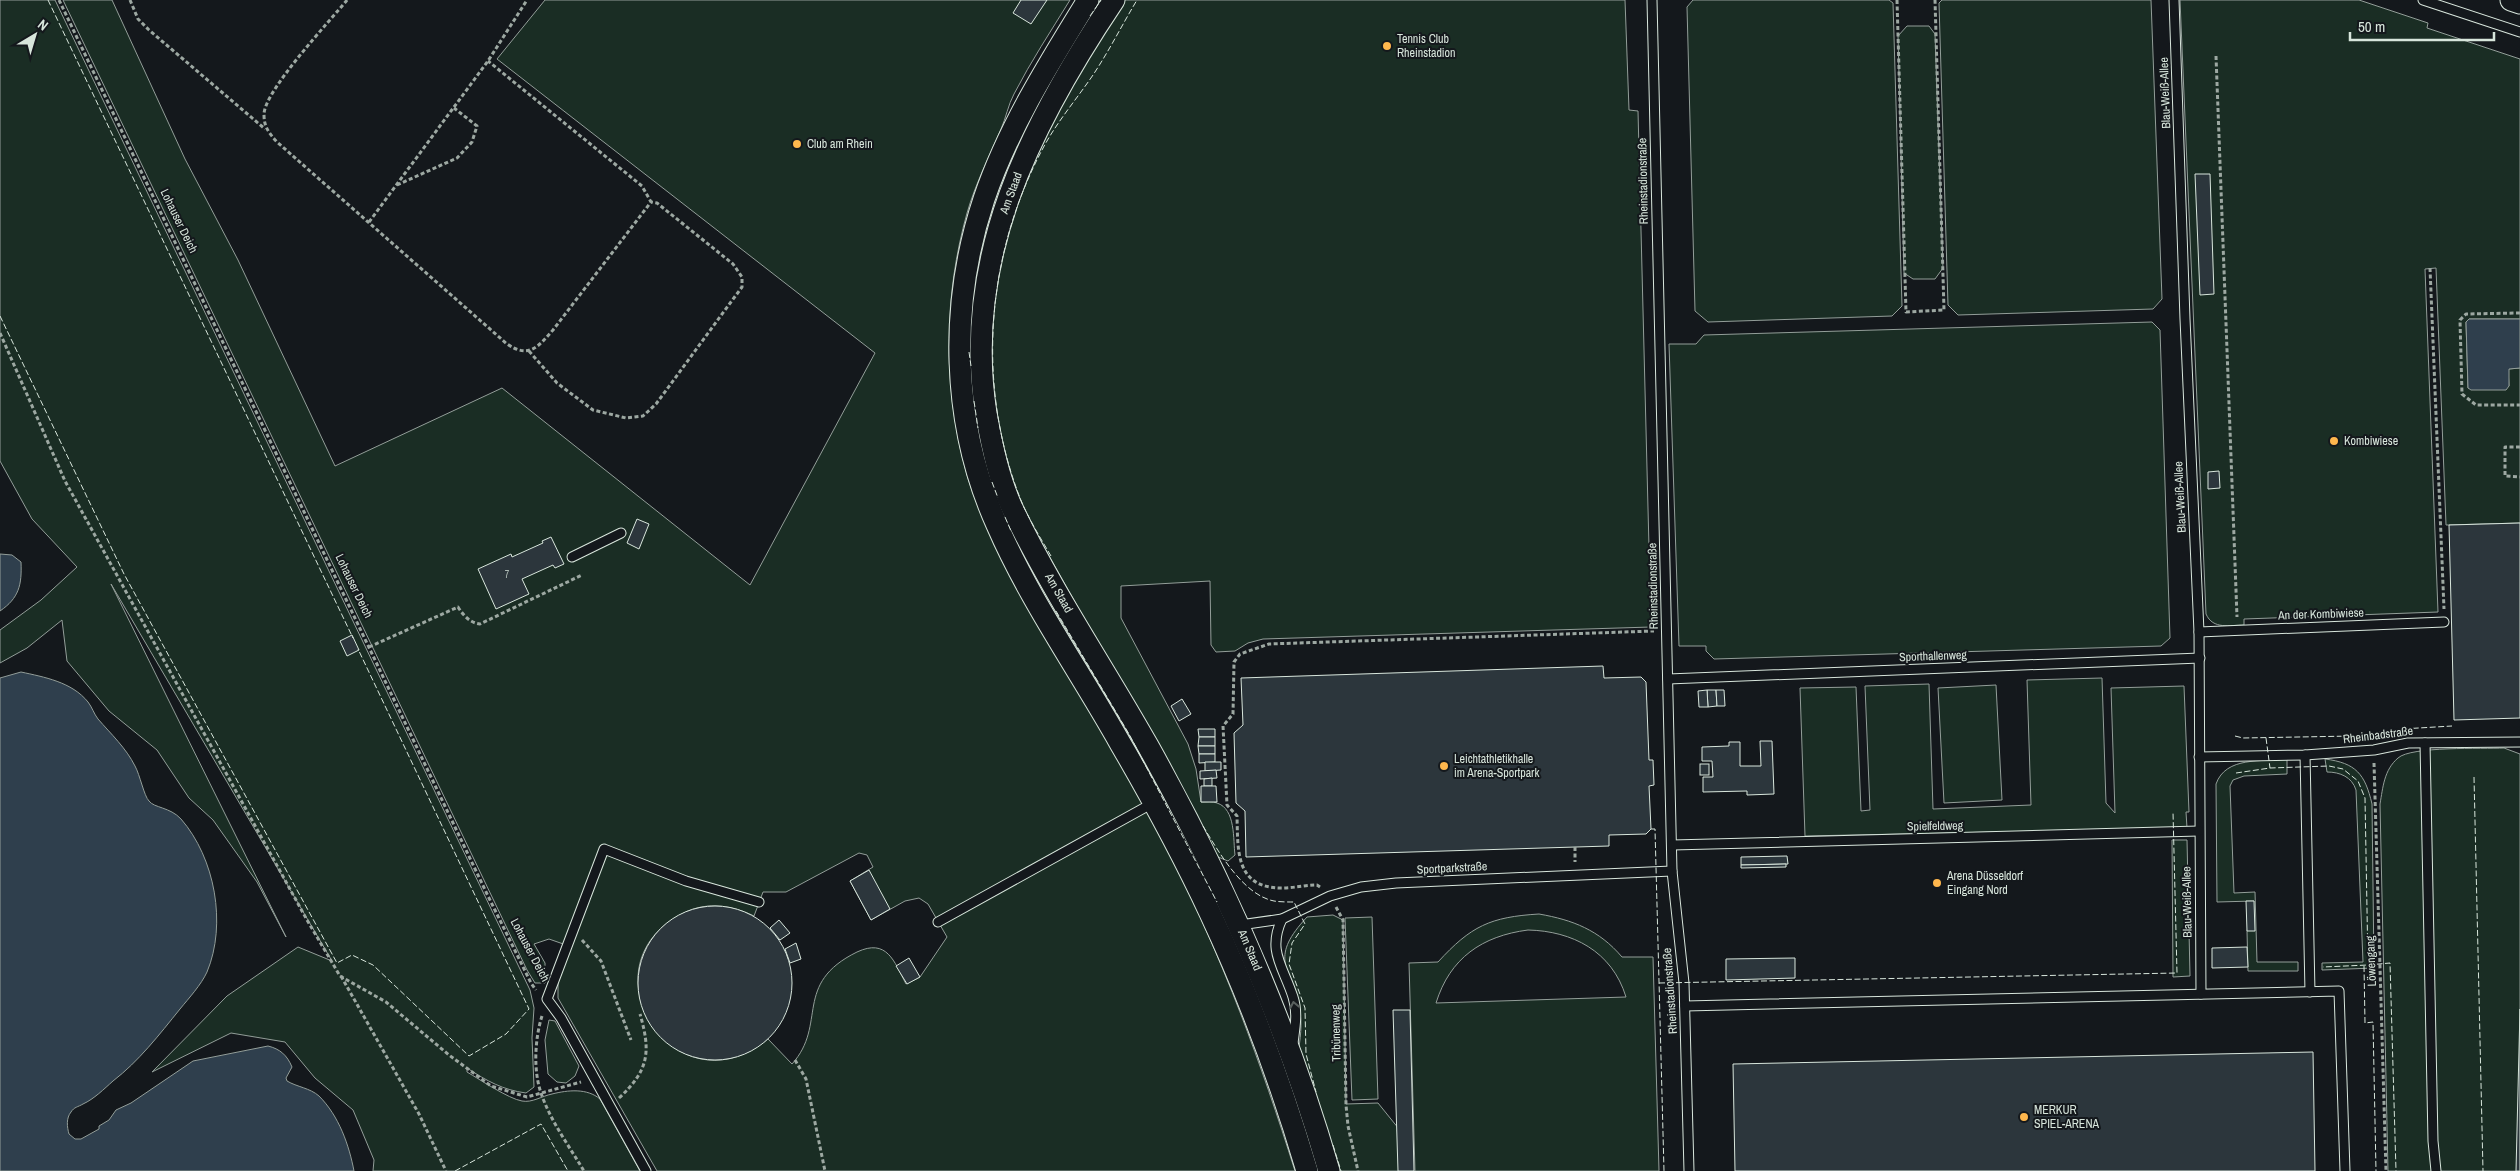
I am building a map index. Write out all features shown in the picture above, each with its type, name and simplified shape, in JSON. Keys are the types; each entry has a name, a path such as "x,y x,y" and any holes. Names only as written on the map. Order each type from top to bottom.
{"street":[{"name":"Am Staad","path":"1088,0 1030,98 985,197 969,251 959,357 962,391 972,454 997,526 1023,575 1154,803 1211,914 1269,1052 1307,1171"},
{"name":"Am Staad","path":"1114,0 1084,45 1030,144 1002,216 988,270 984,296 981,361 983,393 998,467 1013,510 1148,745 1209,860 1240,925 1291,1054 1309,1103 1329,1171"},
{"path":"2512,0 2520,3"}],"lane":[{"name":"Rheinstadionstraße","path":"1652,0 1672,871 1685,1006 1689,1171"},
{"name":"Blau-Weiß-Allee","path":"2174,0 2185,319 2200,658 2199,831 2201,994"},
{"path":"2423,0 2520,32"},
{"path":"572,557 621,533"},
{"name":"An der Kombiwiese","path":"2199,632 2444,622"},
{"name":"Sporthallenweg","path":"1668,680 2200,658"},
{"name":"Rheinbadstraße","path":"2199,757 2268,754 2305,755 2374,750 2408,743 2520,742"},
{"path":"2426,743 2433,1141 2436,1171"},
{"path":"2305,755 2310,992"},
{"path":"938,922 1154,803"},
{"name":"Spielfeldweg","path":"1672,844 2199,831"},
{"path":"547,999 604,849 686,881 759,902"},
{"name":"Sportparkstraße","path":"1240,925 1282,919 1330,896 1361,887 1396,883 1672,871"},
{"path":"1282,919 1275,934 1275,949 1293,998 1296,1013 1291,1054"},
{"path":"1685,1006 2339,991 2345,1171"},
{"name":"Lohauser Deich","path":"547,999 561,1018 592,1077 646,1171"}],"path":[{"name":"Lohauser Deich","path":"59,0 531,983 547,999"},
{"path":"130,0 138,19 149,30 266,130 277,142 507,344 518,351 529,351 539,345 553,330 651,202"},
{"path":"266,130 264,114 274,90 347,0"},
{"path":"369,222 488,62 527,0"},
{"path":"1897,0 1906,312 1944,310 1934,0"},
{"path":"2216,56 2237,630"},
{"path":"488,62 642,186 651,202"},
{"path":"396,185 457,158 472,142 476,126 454,108"},
{"path":"529,351 557,383 593,410 626,418 644,416 656,404 742,287 742,276 733,264 657,203 651,202"},
{"path":"2430,268 2444,622"},
{"path":"2520,313 2466,314 2460,320 2462,394 2476,405 2520,405"},
{"path":"0,333 65,482 307,920 418,1114 446,1171"},
{"path":"2520,447 2505,447 2505,476 2520,478"},
{"path":"369,647 458,607 464,615 475,623 480,624 582,575"},
{"path":"1330,896 1318,885 1283,888 1268,887 1255,882 1242,866 1238,855 1237,816 1227,805 1223,726 1233,714 1234,662 1240,654 1269,644 1667,631"},
{"name":"Löwengang","path":"2374,750 2386,1171"},
{"name":"Tribünenweg","path":"1330,896 1343,920 1346,1104 1348,1126 1358,1171"},
{"path":"571,933 585,942 601,961 631,1040"},
{"path":"340,976 386,1002 467,1069 491,1086 527,1097 540,1092 562,1090 592,1077"},
{"path":"547,999 537,1031 536,1059 540,1092 584,1171"},
{"path":"610,1108 639,1076 646,1056 647,1039 640,1014"},
{"path":"795,1060 806,1078 824,1171"}],"green space":[{"path":"0,0 55,0 530,990 534,1008 532,1038 534,1087 526,1093 518,1092 495,1084 467,1068 467,1072 502,1093 522,1101 530,1101 552,1094 571,1091 595,1095 600,1099 640,1171 373,1171 374,1160 353,1110 315,1078 285,1042 231,1033 152,1072 227,996 298,947 332,961 111,584 286,937 257,882 213,820 189,798 157,750 109,711 67,661 62,620 27,648 0,663 0,630 41,600 77,567 32,519 0,461"},
{"path":"63,0 112,0 185,159 238,260 335,466 502,388 750,585 875,353 497,59 545,0 1070,0 1012,98 967,213 959,244 950,307 950,370 952,402 957,433 973,494 993,539 1015,581 1135,788 1191,896 1255,1051 1295,1171 657,1171 558,998 558,981 569,946 549,939 534,944 545,963 545,971 550,976 545,983 535,983 527,970","holes":["859,853 867,855 873,867 850,881 871,920 905,901 919,898 928,904 947,937 920,977 906,984 893,960 883,950 876,948 867,948 857,952 837,964 824,977 817,991 808,1034 802,1049 792,1064 768,1039 734,1058 702,1059 674,1048 653,1026 640,999 639,969 651,940 678,916 687,911 706,906 726,907 754,916 763,892 786,892"]},
{"path":"1122,0 1625,0 1629,110 1638,111 1651,627 1263,639 1248,643 1235,651 1216,652 1211,645 1210,581 1121,586 1121,618 1188,744 1196,769 1201,802 1214,802 1223,806 1231,818 1235,855 1228,861 1218,857 1020,504 1000,453 988,360 997,263 1037,143"},
{"path":"1693,0 1889,0 1893,3 1902,306 1892,316 1708,322 1695,311 1687,7"},
{"path":"1942,0 2151,0 2162,299 2153,309 1958,315 1948,305 1939,3"},
{"path":"2180,0 2359,0 2428,23 2427,28 2520,59 2520,319 2469,319 2466,322 2468,388 2509,386 2508,369 2520,368 2520,523 2446,525 2436,268 2425,269 2438,612 2244,619 2244,625 2228,626 2217,625 2206,614"},
{"path":"1907,26 1929,26 1935,34 1943,268 1935,279 1913,279 1904,273 1898,36"},
{"path":"2152,322 2160,330 2170,638 2161,646 1714,659 1706,651 1706,646 1679,646 1669,344 1696,344 1704,335"},
{"path":"2102,678 2106,803 2115,813 2111,688 2184,686 2189,812 2186,812 2187,828 1805,836 1800,688 1856,687 1861,811 1870,810 1865,686 1929,684 1933,809 2031,805 2027,680"},
{"path":"1996,685 2002,800 1944,803 1938,688"},
{"path":"2465,748 2504,748 2520,754 2520,1171 2388,1171 2380,804 2385,779 2393,763 2405,754"},
{"path":"2287,759 2287,774 2244,776 2233,780 2230,786 2234,893 2255,892 2257,962 2298,962 2298,971 2248,971 2247,931 2254,901 2217,902 2216,784 2221,775 2236,765 2246,762"},
{"path":"2325,759 2352,767 2358,772 2366,785 2372,804 2374,968 2322,970 2322,963 2363,962 2356,790 2352,782 2345,776 2327,772"},
{"path":"2172,840 2187,840 2190,976 2173,977"},
{"path":"1539,914 1574,923 1595,933 1622,957 1653,957 1659,1171 1415,1171 1409,963 1438,962 1461,940 1482,926 1494,921 1522,915","holes":["1528,930 1560,934 1575,940 1600,956 1611,967 1620,981 1626,997 1436,1003 1450,973 1470,952 1482,944 1511,933"]},
{"path":"1333,915 1343,920 1346,1104 1378,1103 1399,1129 1400,1171 1336,1171 1298,1054 1301,1020 1295,993 1287,971 1285,952 1289,942 1307,917"},
{"path":"1372,917 1378,1099 1352,1100 1345,918"},
{"path":"549,1020 555,1021 579,1066 575,1076 566,1083 557,1082 548,1074 545,1040"}],"water":[{"path":"2469,319 2520,319 2520,368 2509,369 2509,386 2506,390 2471,390 2468,388 2466,322"},
{"path":"0,554 12,555 21,562 21,570 20,584 15,596 0,611"},
{"path":"21,672 48,678 66,685 88,702 98,719 131,759 149,801 177,815 193,835 209,872 217,913 213,953 202,982 131,1065 95,1097 72,1110 69,1114 67,1126 69,1134 75,1139 81,1139 99,1129 99,1126 109,1120 116,1110 131,1103 193,1061 268,1046 283,1053 290,1063 292,1067 286,1078 287,1081 315,1093 332,1112 346,1141 354,1171 0,1171 0,678"}],"building":[{"path":"1021,0 1047,0 1031,24 1013,13"},
{"path":"2195,174 2210,174 2214,294 2200,295"},
{"path":"2219,471 2220,488 2208,489 2208,472"},
{"path":"637,519 649,524 639,549 627,543"},
{"path":"2520,523 2520,718 2454,720 2449,525"},
{"path":"551,537 564,564 555,568 553,565 522,579 529,594 496,609 478,569 511,554 512,557 543,543 542,541"},
{"path":"352,635 359,650 347,656 340,641"},
{"name":"Leichtathletikhalle im Arena-Sportpark","path":"1603,666 1604,678 1641,677 1646,682 1649,760 1653,760 1654,785 1649,786 1651,829 1646,834 1609,835 1609,846 1246,857 1245,811 1236,803 1234,733 1243,725 1241,678"},
{"path":"1707,690 1716,690 1717,706 1708,707"},
{"path":"1707,690 1708,707 1699,707 1698,691"},
{"path":"1716,690 1724,690 1725,706 1717,706"},
{"path":"1182,699 1191,714 1179,721 1171,706"},
{"path":"1198,729 1215,729 1215,737 1199,737"},
{"path":"1199,737 1215,737 1215,746 1198,746"},
{"path":"1760,741 1772,741 1774,794 1747,795 1747,791 1703,792 1703,777 1713,777 1712,761 1702,761 1702,747 1729,746 1729,742 1740,742 1740,766 1761,766"},
{"path":"1198,746 1215,746 1215,754 1199,754"},
{"path":"1199,754 1215,754 1215,762 1199,763"},
{"path":"1205,762 1221,762 1221,770 1205,771"},
{"path":"1700,764 1709,764 1709,775 1700,775"},
{"path":"1216,770 1217,778 1200,779 1200,771"},
{"path":"1212,778 1212,786 1204,786 1204,779"},
{"path":"1201,786 1216,786 1217,802 1201,802"},
{"path":"1787,856 1788,864 1741,865 1741,857"},
{"path":"1786,864 1786,867 1741,868 1741,865"},
{"path":"869,870 890,909 871,920 850,881"},
{"path":"2246,901 2254,901 2255,931 2247,931"},
{"path":"715,906 730,907 745,912 770,928 786,953 791,968 791,998 786,1013 770,1038 745,1054 730,1059 715,1060 700,1059 685,1054 660,1038 644,1013 639,998 638,983 639,968 644,953 660,928 685,912 700,907"},
{"path":"779,920 790,933 780,940 770,928"},
{"path":"796,943 801,959 790,963 785,949"},
{"path":"2247,947 2248,967 2212,968 2212,948"},
{"path":"909,958 920,977 907,984 896,966"},
{"path":"1795,958 1795,978 1726,980 1726,959"},
{"path":"2520,1009 2520,1171 2516,1171"},
{"path":"1393,1010 1410,1010 1414,1171 1398,1171"},
{"name":"MERKUR SPIEL-ARENA","path":"2313,1052 2315,1171 1735,1171 1733,1064"}],"fence":[{"path":"48,0 353,638"},
{"path":"1090,16 1101,0"},
{"path":"1051,556 1022,503 1007,460 998,415 993,370 993,324 998,279 1008,235 1023,192 1042,150 1099,66 1137,0"},
{"path":"0,316 124,574 337,963 352,955 373,965 469,1056 506,1034 529,1009 358,649"},
{"path":"969,352 971,366"},
{"path":"974,401 978,428"},
{"path":"992,482 998,498"},
{"path":"1005,517 1011,531"},
{"path":"1056,611 1129,734 1217,902"},
{"path":"2235,736 2243,738 2354,736 2402,729 2452,726"},
{"path":"2266,738 2270,768"},
{"path":"2236,773 2270,768 2329,766 2343,769 2358,781 2365,798 2368,965 2323,967"},
{"path":"2474,777 2483,1171"},
{"path":"1659,983 2177,973 2173,812"},
{"path":"1203,826 1232,871 1242,881 1263,897 1274,901 1294,902 1305,924 1292,943 1289,964 1305,1008 1306,1054 1316,1092"},
{"path":"1651,829 1655,829 1664,1171"},
{"path":"2368,965 2390,963 2396,1171"},
{"path":"2364,966 2365,1023 2373,1022 2376,1171"},
{"path":"455,1171 541,1124 568,1171"},
{"path":"1333,1145 1341,1171"}],"place":[{"name":"Tennis Club Rheinstadion","path":"1387,46"},
{"name":"Club am Rhein","path":"797,144"},
{"name":"Kombiwiese","path":"2334,441"},
{"name":"Leichtathletikhalle im Arena-Sportpark","path":"1444,766"},
{"name":"Arena Düsseldorf Eingang Nord","path":"1937,883"},
{"name":"MERKUR SPIEL-ARENA","path":"2024,1117"}]}
